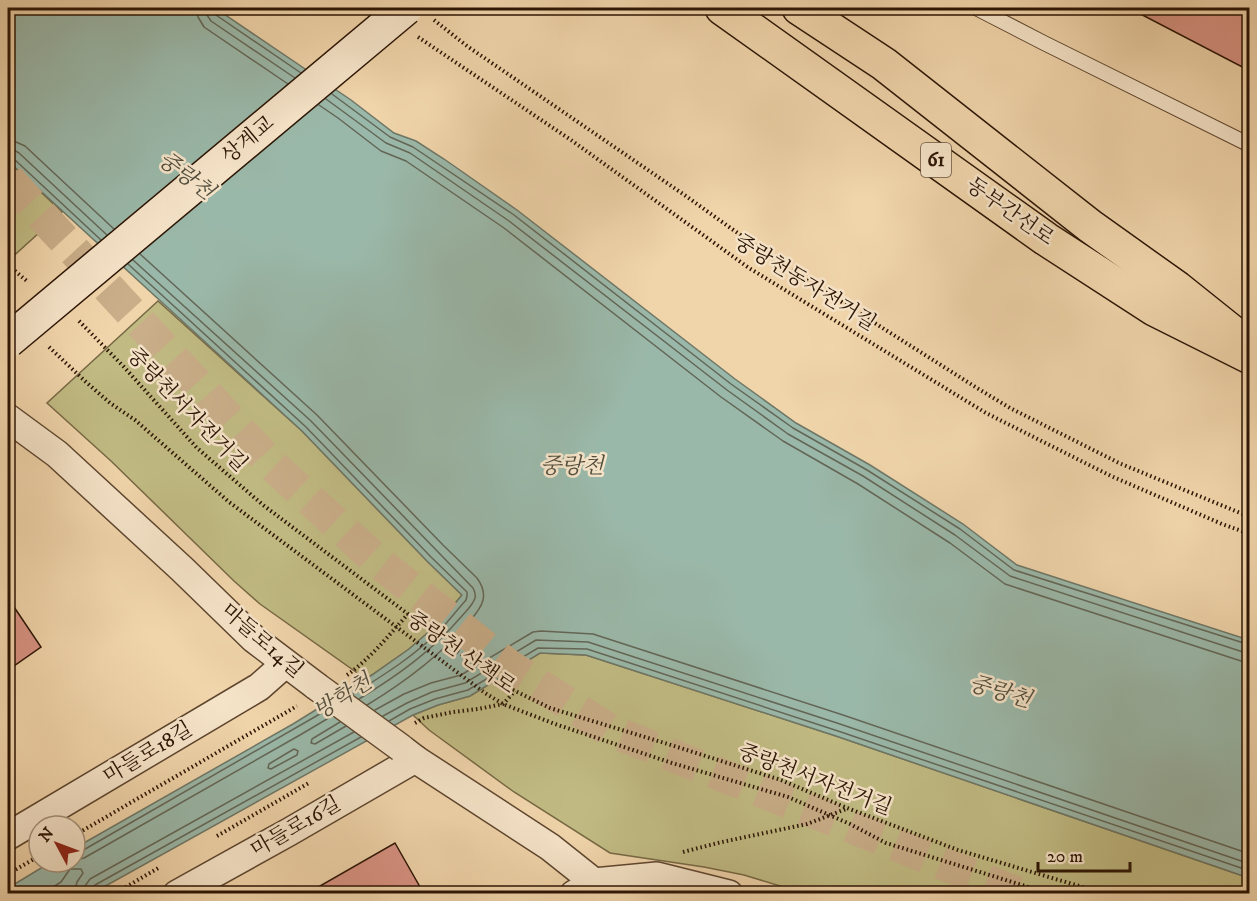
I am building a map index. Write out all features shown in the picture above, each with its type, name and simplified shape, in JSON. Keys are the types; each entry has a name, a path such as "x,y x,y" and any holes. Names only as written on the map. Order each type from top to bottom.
{"highway":[{"name":"동부간선로","path":"722,8 1046,239 1154,309 1250,357"},
{"path":"799,8 884,64 1090,226 1177,288 1250,346"}],"main road":[{"name":"상계교","path":"8,341 416,19"}],"street":[{"name":"마들로14길","path":"8,418 57,454 182,568 254,639 285,664 310,694 408,753 550,847 590,890"},
{"name":"마들로18길","path":"8,836 259,687 285,664"},
{"name":"마들로16길","path":"177,894 288,832 408,753"},
{"path":"590,890 657,876 729,894"}],"lane":[{"path":"976,8 1250,145"}],"path":[{"path":"416,19 467,45 774,259 1010,408 1119,463 1250,517"},
{"name":"중랑천동자전거길","path":"416,19 571,140 749,268 986,413 1111,476 1250,534"},
{"path":"8,265 34,286"},
{"name":"중랑천서자전거길","path":"76,318 198,448 224,471 281,519 501,684 550,708 781,780 847,808 958,849 1106,894"},
{"name":"중랑천 산책로","path":"42,341 87,383 135,420 229,502 485,693 503,704 672,763 788,797 850,824 886,843 1051,894"},
{"path":"345,676 355,670 408,614"},
{"path":"87,828 310,694"},
{"path":"677,854 807,824 847,808"},
{"path":"8,874 27,863"}],"shaded area":[{"path":"8,161 62,212 8,261"},
{"path":"158,301 302,431 462,595 438,624 409,649 366,679 260,604 47,403"},
{"path":"540,653 586,655 836,736 1249,878 1249,893 803,893 744,875 610,853 514,792 429,730 413,715 470,696"}],"water":[{"name":"중랑천","path":"8,8 215,8 351,100 394,133 416,141 517,210 735,379 796,423 870,465 963,524 1017,565 1249,640 1249,878 836,736 586,655 540,653 470,696 413,715 93,893 8,893 8,888 31,874 87,874 87,841 293,724 372,675 409,649 438,624 462,595 302,431 8,161"}],"building":[{"path":"1129,8 1250,8 1250,71"},
{"path":"8,598 41,647 8,670"},
{"path":"395,843 424,894 306,894"}],"tunnel":[{"path":"8,179 268,461 377,561 508,665 609,730 1019,894"}],"water label":[{"name":"방학천","path":"343,697"}]}
